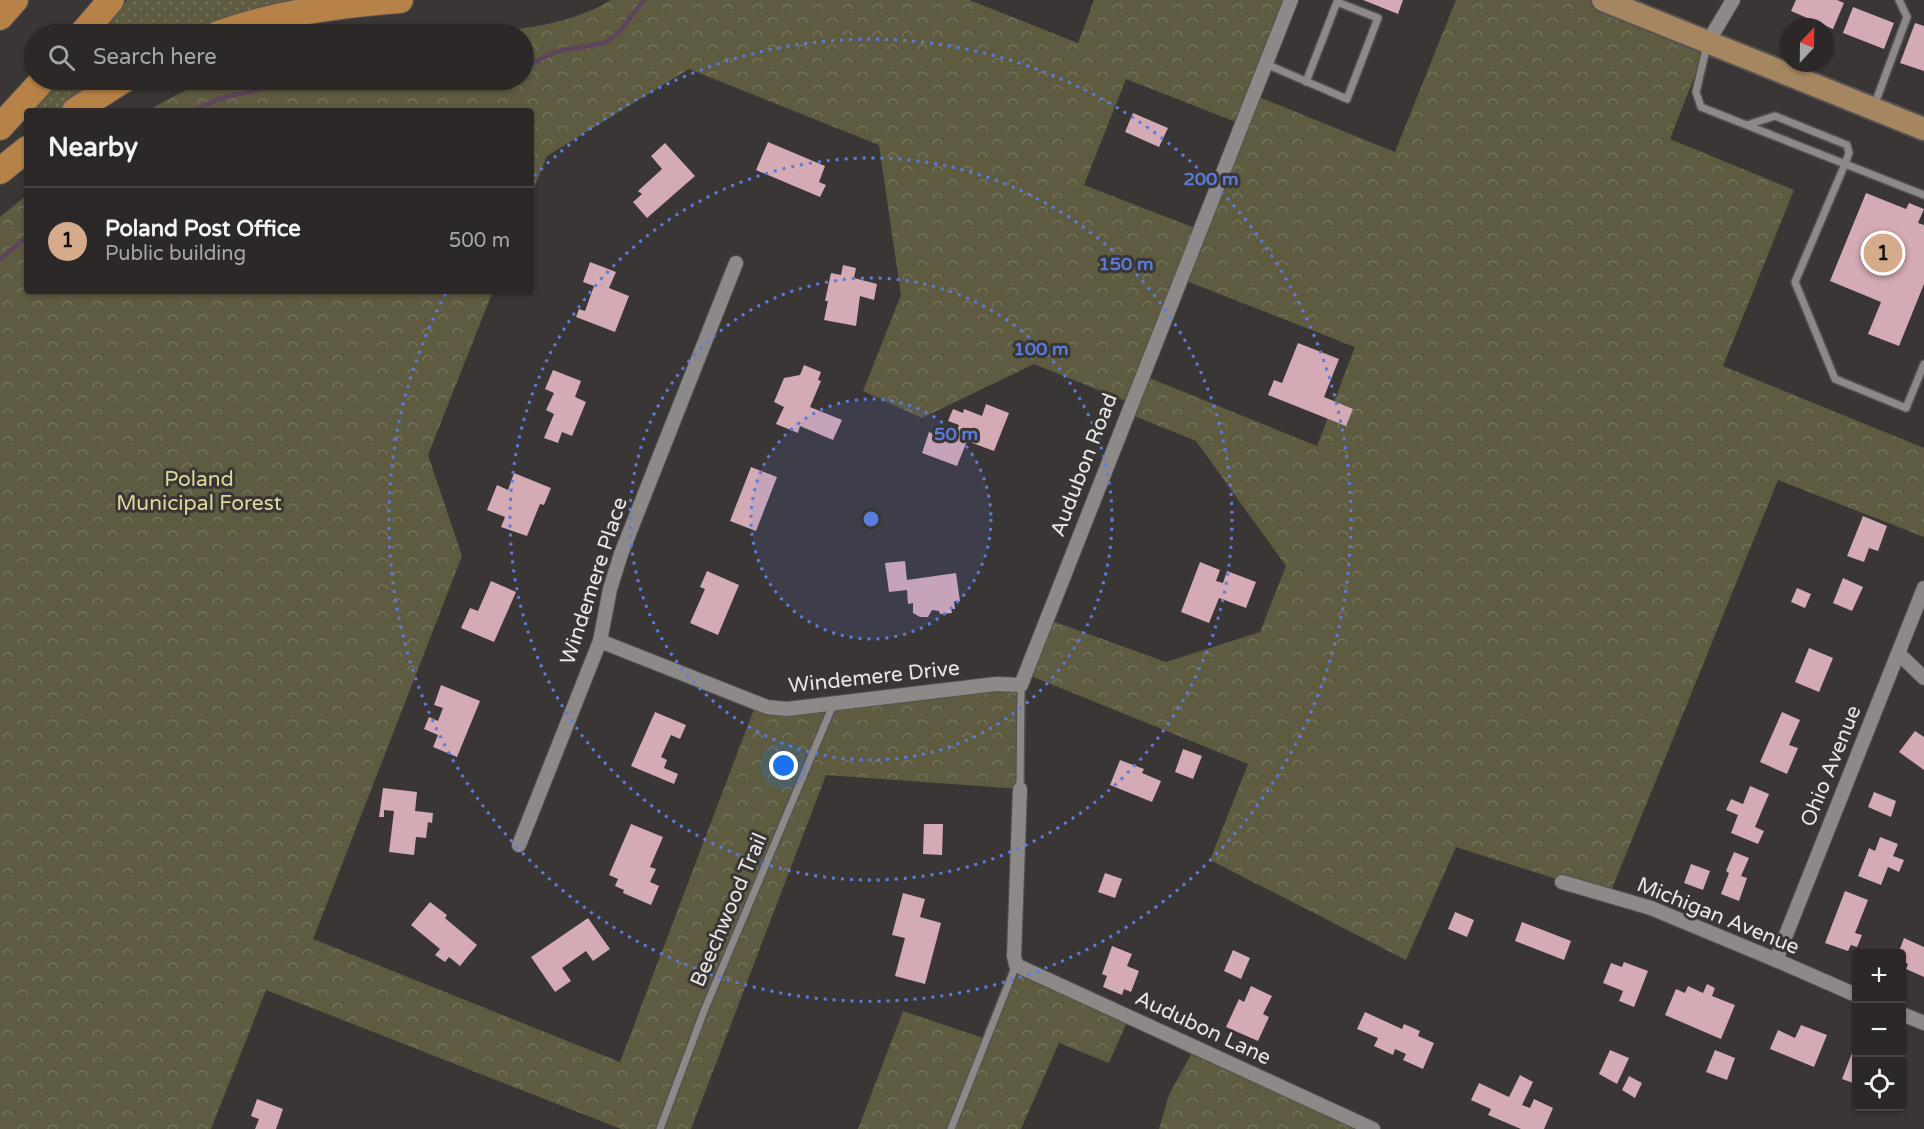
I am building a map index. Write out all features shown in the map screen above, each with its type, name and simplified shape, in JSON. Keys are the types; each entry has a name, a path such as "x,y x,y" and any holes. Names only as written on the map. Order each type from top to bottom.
{"highway":[{"path":"0,17 15,0"},
{"path":"91,24 111,0"},
{"path":"253,24 327,7 400,0"},
{"path":"0,126 34,90"},
{"path":"80,108 108,90"},
{"path":"0,171 24,151"}],"main road":[{"path":"1604,0 1632,5 1708,42 1924,129"}],"street":[{"name":"Audubon Road","path":"1022,685 1097,489 1291,0"},
{"path":"1708,42 1733,0"},
{"name":"Windemere Place","path":"519,845 600,641 610,589 621,554 736,263"},
{"name":"Ohio Avenue","path":"1776,960 1924,588"},
{"name":"Windemere Drive","path":"600,641 767,707 787,709 996,684 1022,685"},
{"path":"1899,654 1924,678"},
{"name":"Audubon Road","path":"1016,965 1014,956 1020,789"},
{"name":"Michigan Avenue","path":"1562,882 1651,908 1852,993"},
{"name":"Audubon Lane","path":"1016,965 1373,1129"},
{"path":"1906,1016 1924,1023"}],"lane":[{"path":"1880,111 1906,17 1899,0"},
{"path":"1266,64 1306,82 1347,99 1378,18 1337,2 1306,82"},
{"path":"1708,42 1696,92 1701,106 1924,195"},
{"path":"1747,125 1774,116 1847,145 1849,153 1845,164 1796,282 1835,379 1906,408 1924,364"},
{"name":"Audubon Road","path":"1020,789 1022,685"},
{"name":"Beechwood Trail","path":"660,1129 704,1011 833,705"},
{"path":"951,1129 1016,965"}],"green space":[{"path":"127,0 311,0 235,17 216,24 107,24"},
{"path":"611,0 969,0 1078,43 1094,0 1283,0 1266,64 1254,95 1395,152 1456,0 1603,0 1708,42 1670,139 1794,190 1723,366 1924,448 1924,537 1778,480 1609,896 1456,847 1406,960 1210,860 1248,764 1026,674 1047,619 1166,662 1260,632 1286,566 1196,441 1127,413 1131,403 1034,364 922,418 863,391 901,295 879,145 689,69 547,156 534,188 534,108 153,108 188,90 534,90 534,27 577,16","holes":["1126,79 1241,124 1200,230 1084,185","1181,279 1355,347 1317,446 1142,375"]},
{"path":"51,90 87,90 61,108 35,108"},
{"name":"Poland Municipal Forest","path":"24,197 24,294 492,294 428,455 462,556 313,939 620,1062 756,704 767,707 1021,685 1020,789 826,775 691,1129 621,1129 266,990 211,1129 0,1129 0,217"},
{"path":"1016,965 1129,1017 1109,1063 1059,1043 1021,1129 858,1129 903,1011 986,1039"},
{"path":"1195,1047 1373,1129 1159,1129 1169,1095"}],"building":[{"path":"1363,0 1403,0 1398,14"},
{"path":"1796,0 1837,0 1844,3 1834,27 1834,18 1807,18 1791,11"},
{"path":"1853,7 1894,23 1884,49 1843,33"},
{"path":"1915,23 1924,26 1924,71 1900,63"},
{"path":"1133,113 1168,128 1159,147 1125,132"},
{"path":"768,142 825,166 819,182 826,185 820,197 756,170"},
{"path":"665,143 695,176 647,218 633,202 642,194 638,191 662,169 651,156"},
{"path":"1866,193 1906,209 1909,203 1924,209 1918,223 1924,225 1924,284 1899,346 1868,334 1881,302 1830,281"},
{"path":"590,262 616,272 609,288 629,296 615,332 576,317 579,309 585,311 594,286 583,282"},
{"path":"843,265 856,268 854,278 877,284 874,300 860,296 856,326 824,320 828,301 825,301 831,273 841,275"},
{"path":"1298,343 1339,359 1324,397 1353,409 1346,426 1268,395 1274,380 1282,383"},
{"path":"804,365 821,372 818,380 821,381 810,407 842,420 833,440 800,426 798,433 776,424 784,407 774,402 784,378 800,375"},
{"path":"553,370 581,381 575,397 586,402 572,436 562,432 558,443 544,438 554,414 546,410 554,393 545,389"},
{"path":"986,404 1009,413 994,451 967,441 957,466 922,453 929,432 953,442 959,425 948,421 953,409 963,413 964,409 982,416"},
{"path":"751,467 777,477 756,531 730,521"},
{"path":"514,473 551,488 544,505 540,504 527,536 501,527 505,517 487,510 497,485 508,490"},
{"path":"1863,516 1887,526 1878,551 1869,548 1864,562 1847,556"},
{"path":"905,561 907,580 956,573 960,601 954,601 955,609 951,609 952,613 940,614 939,611 932,610 928,617 920,617 913,613 913,603 908,604 907,590 889,592 885,563"},
{"path":"1200,562 1220,570 1216,581 1223,583 1227,571 1256,582 1246,608 1219,598 1209,623 1181,612"},
{"path":"707,571 739,585 718,635 690,623 705,589 700,587"},
{"path":"1843,578 1863,587 1852,611 1833,603"},
{"path":"491,581 516,592 494,642 461,628 470,608 478,611"},
{"path":"1797,588 1811,594 1805,608 1791,602"},
{"path":"1809,648 1833,658 1819,692 1795,682"},
{"path":"441,685 480,701 457,757 433,747 438,735 424,729 429,717 438,721 443,708 434,705"},
{"path":"655,712 686,725 680,739 671,735 661,757 667,760 664,768 678,774 674,784 631,766"},
{"path":"1782,712 1800,720 1789,745 1798,748 1787,774 1760,762"},
{"path":"1915,731 1924,737 1924,770 1899,752"},
{"path":"1183,749 1202,756 1193,779 1175,772"},
{"path":"1120,760 1144,769 1142,773 1161,781 1152,802 1110,785"},
{"path":"1750,786 1769,794 1755,827 1764,831 1758,844 1731,833 1738,815 1726,810 1731,799 1743,804"},
{"path":"383,788 417,792 415,811 433,813 432,823 428,822 426,838 416,837 414,855 389,852 394,811 384,810 384,817 379,817"},
{"path":"1874,792 1896,801 1891,817 1868,807"},
{"path":"631,824 663,837 650,867 656,869 650,882 659,886 651,905 623,893 624,890 615,886 618,879 609,875"},
{"path":"924,824 943,824 942,855 923,854"},
{"path":"1880,837 1898,844 1893,856 1904,860 1899,872 1888,867 1881,885 1858,876 1869,848 1875,851"},
{"path":"1734,852 1749,858 1741,876 1747,878 1739,901 1721,894 1729,873 1726,871"},
{"path":"1691,864 1710,871 1703,890 1684,883"},
{"path":"1105,873 1122,879 1115,898 1098,892"},
{"path":"1845,891 1868,900 1855,933 1862,935 1857,947 1851,945 1848,951 1825,943"},
{"path":"903,893 925,899 920,917 941,923 925,984 895,976 905,938 892,935"},
{"path":"430,902 447,915 445,918 477,945 460,966 449,957 445,962 435,955 440,949 411,925"},
{"path":"1455,912 1474,920 1467,937 1448,929"},
{"path":"588,918 610,949 593,961 586,951 562,968 571,981 555,992 531,957"},
{"path":"1522,922 1571,941 1564,960 1515,941"},
{"path":"1904,938 1924,947 1924,977 1906,969 1908,964 1906,963 1906,949 1900,949"},
{"path":"1112,946 1132,954 1127,966 1139,971 1131,992 1124,989 1122,995 1103,987 1107,976 1102,974"},
{"path":"1233,950 1250,958 1241,979 1224,971"},
{"path":"1624,962 1648,971 1634,1007 1619,1001 1623,991 1603,983 1611,963 1622,967"},
{"path":"1707,984 1715,988 1712,996 1735,1005 1721,1039 1665,1015 1676,989 1685,993 1688,986 1703,993"},
{"path":"1251,986 1272,996 1263,1014 1269,1017 1258,1041 1226,1027 1239,999 1244,1002"},
{"path":"1365,1012 1402,1029 1404,1024 1420,1031 1418,1036 1434,1043 1423,1069 1403,1060 1406,1054 1395,1049 1393,1055 1374,1046 1378,1038 1357,1029"},
{"path":"1801,1025 1827,1035 1814,1067 1770,1049 1778,1030 1795,1038"},
{"path":"1610,1050 1629,1058 1617,1084 1599,1074"},
{"path":"1715,1050 1735,1058 1727,1080 1706,1072"},
{"path":"1852,1053 1852,1083 1842,1079"},
{"path":"1520,1075 1533,1082 1522,1105 1530,1108 1534,1099 1553,1108 1544,1129 1521,1129 1488,1115 1491,1109 1471,1100 1479,1083 1509,1097"},
{"path":"1629,1076 1642,1083 1635,1098 1622,1090"},
{"path":"257,1099 283,1109 276,1129 255,1129 259,1119 251,1116"}],"waterway":[{"path":"534,62 558,51 605,43 619,32 644,0"},
{"path":"200,108 218,99 256,90"},
{"path":"0,259 24,239"}],"place":[{"name":"Poland Post Office","path":"1883,253"}]}
